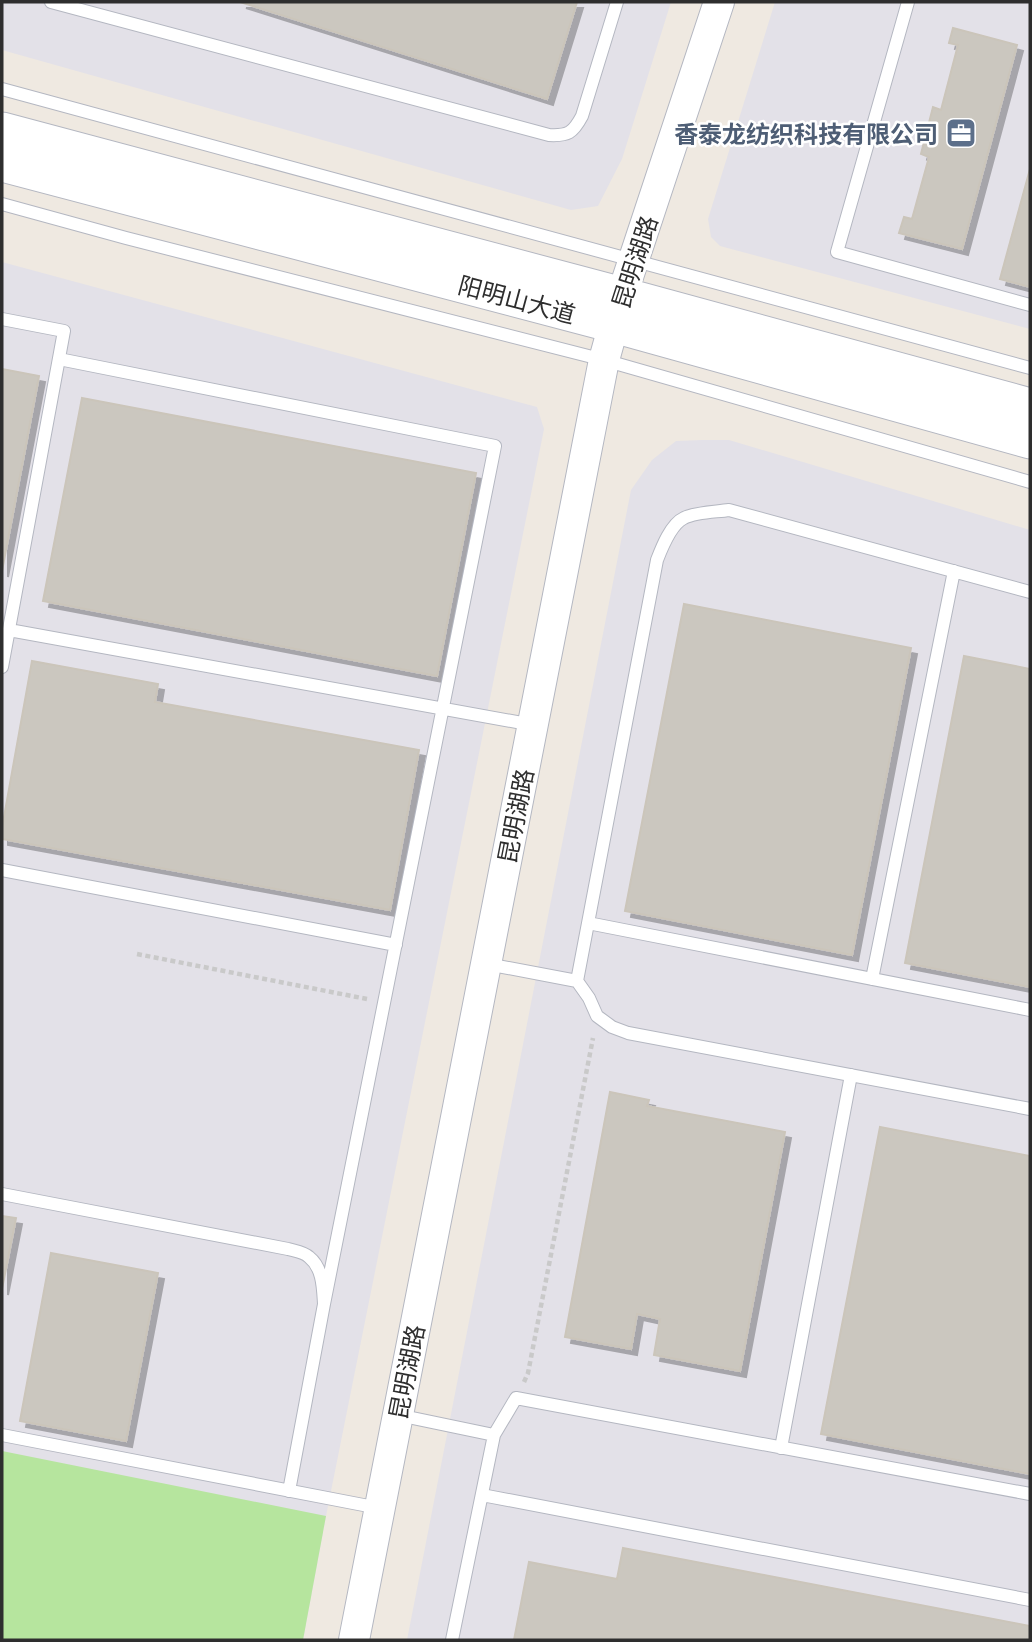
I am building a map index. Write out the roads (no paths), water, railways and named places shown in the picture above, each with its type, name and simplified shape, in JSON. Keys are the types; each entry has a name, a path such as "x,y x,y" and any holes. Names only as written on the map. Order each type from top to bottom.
{"main road":[{"name":"阳明山大道","path":"2,130 618,310 1030,441"},
{"name":"阳明山大道","path":"2,164 1030,407"}],"street":[{"name":"昆明湖路","path":"354,1640 604,360 719,2"}],"lane":[{"path":"51,2 549,135 563,136 576,128 582,116 617,2"},
{"path":"908,2 837,252 1030,305"},
{"path":"2,89 1030,368"},
{"path":"2,204 604,360 1030,482"},
{"path":"2,319 64,331 2,667"},
{"path":"59,359 495,446 289,1491"},
{"path":"1030,592 729,510 682,518 666,538 657,560 577,981 597,1016 628,1034 1030,1109"},
{"path":"872,979 954,571"},
{"path":"9,630 533,725"},
{"path":"2,870 396,945"},
{"path":"588,923 1030,1010"},
{"path":"486,964 577,981"},
{"path":"781,1448 851,1076"},
{"path":"2,1194 308,1255 323,1282 324,1304"},
{"path":"452,1640 494,1434 516,1398 1030,1494"},
{"path":"398,1415 494,1434"},
{"path":"2,1435 380,1508"},
{"path":"482,1495 1030,1600"}],"place":[{"name":"香泰龙纺织科技有限公司","path":"961,133"}]}
